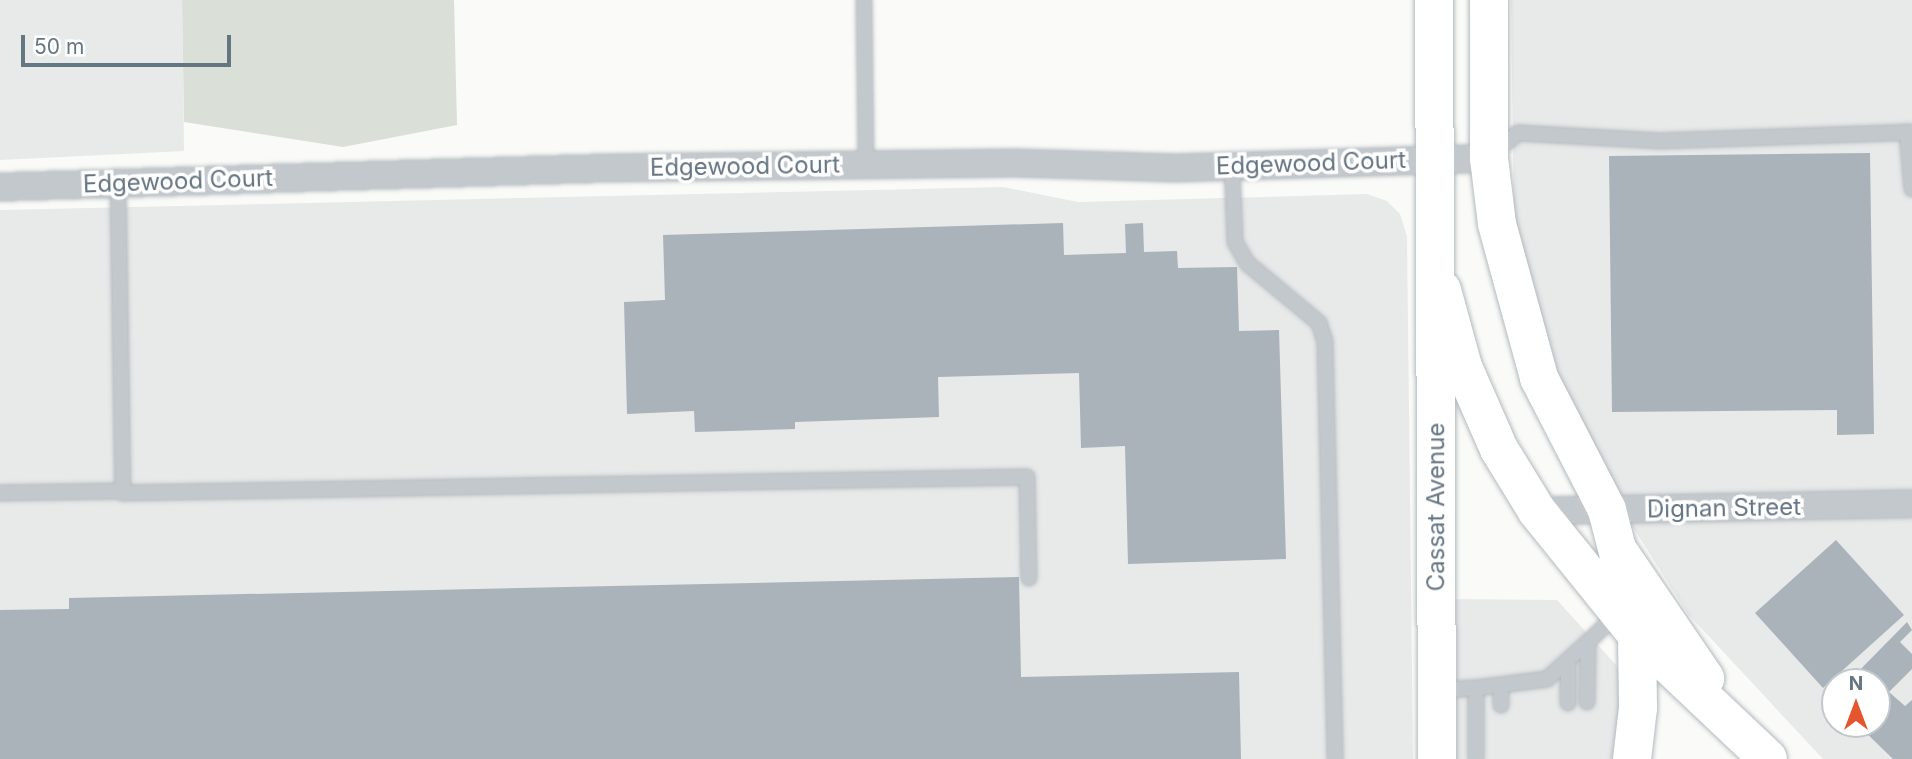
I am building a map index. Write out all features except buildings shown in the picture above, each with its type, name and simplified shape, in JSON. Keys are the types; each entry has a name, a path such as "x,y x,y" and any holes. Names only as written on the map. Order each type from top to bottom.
{"main road":[{"path":"1434,0 1436,256 1463,367 1499,449 1537,512 1628,624 1768,759"},
{"path":"1489,0 1489,158 1497,224 1514,297 1539,378 1607,510 1618,551 1638,708 1632,759"},
{"name":"Cassat Avenue","path":"1436,256 1437,759"},
{"path":"1618,551 1742,732"}],"street":[{"name":"Edgewood Court","path":"0,187 866,164 1232,166 1489,158"},
{"name":"Dignan Street","path":"1537,512 1912,504"}],"lane":[{"path":"864,0 866,164"},
{"path":"1489,158 1518,133 1658,141 1910,132 1912,189"},
{"path":"1232,166 1235,242 1247,263 1319,323 1325,342 1335,759"},
{"path":"118,183 124,491"},
{"path":"0,493 1027,477 1029,578"},
{"path":"1437,690 1547,679 1588,642 1628,624"},
{"path":"1587,702 1588,642"},
{"path":"1568,662 1569,703"},
{"path":"1502,685 1502,705"},
{"path":"1476,688 1476,759"}],"shaded area":[{"path":"0,0 182,0 184,151 0,160"},
{"path":"182,0 454,0 457,125 343,147 184,122"},
{"path":"1511,0 1912,0 1912,759 1823,759 1688,614 1603,480 1536,321 1514,219"},
{"path":"1003,187 1078,202 1367,194 1387,201 1400,214 1407,236 1413,759 0,759 0,210"},
{"path":"1448,599 1557,600 1616,665 1622,678 1617,759 1449,759"}]}
